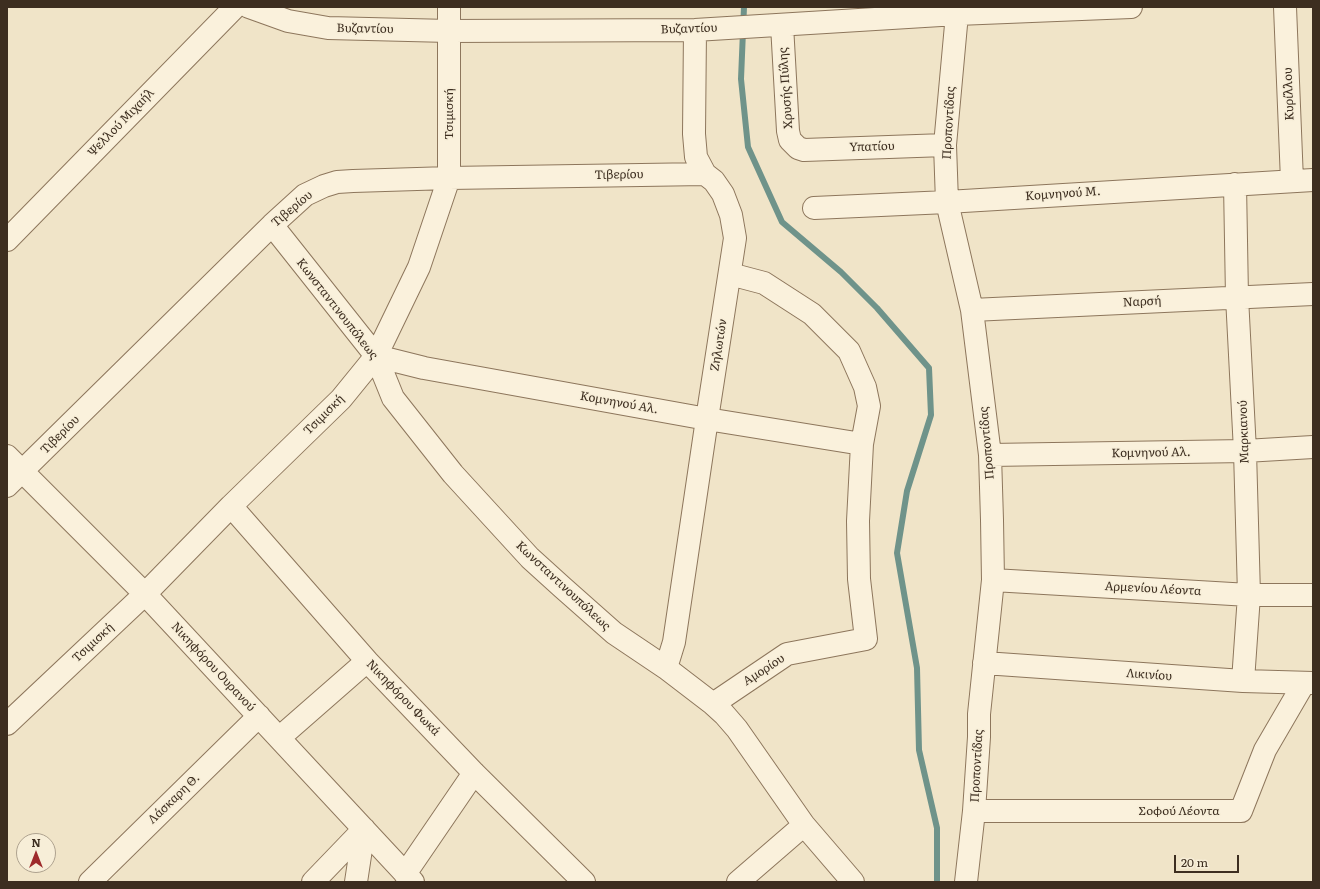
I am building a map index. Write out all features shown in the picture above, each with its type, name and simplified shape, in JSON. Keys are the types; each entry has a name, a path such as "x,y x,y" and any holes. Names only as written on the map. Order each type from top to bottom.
{"street":[{"name":"Ψελλού Μιχαήλ","path":"7,240 235,7"},
{"name":"Βυζαντίου","path":"249,7 288,21 328,28 448,31 695,30 782,25 956,11 1131,7"},
{"name":"Τσιμισκή","path":"7,724 145,594 230,506 341,400 376,356 419,267 448,178 448,7"},
{"name":"Κυρίλλου","path":"1285,7 1302,180"},
{"name":"Προποντίδας","path":"956,11 945,145 947,202 972,310 990,455 993,580 979,714 974,811 966,882"},
{"name":"Χρυσής Πύλης","path":"782,25 788,131 790,140 798,148"},
{"name":"Ζηλωτών","path":"666,668 674,642 735,238 731,215 723,194 714,181 705,174 696,157 694,134 695,30"},
{"name":"Υπατίου","path":"798,148 804,150 945,145"},
{"name":"Τιβερίου","path":"7,486 23,472 272,225 306,195 324,186 336,182 448,178 705,174"},
{"name":"Κομνηνού Μ.","path":"814,208 947,202 1302,180"},
{"name":"Μαρκιανού","path":"1235,184 1249,595 1243,681"},
{"name":"Κωνσταντινουπόλεως","path":"272,225 376,356 393,398 453,474 530,558 614,633 666,668 724,714 737,729 804,825 853,882"},
{"path":"730,274 764,283 812,314 849,351 865,387 869,406 862,444"},
{"name":"Ναρσή","path":"972,310 1313,294"},
{"name":"Κομνηνού Αλ.","path":"376,356 424,368 707,419 862,444"},
{"name":"Αμορίου","path":"713,704 787,654 866,639 859,579 858,521 862,444"},
{"name":"Κομνηνού Αλ.","path":"990,455 1245,451 1313,447"},
{"name":"Νικηφόρου Ουρανού","path":"7,456 145,594 409,878"},
{"name":"Νικηφόρου Φωκά","path":"230,506 367,661 474,773 584,882"},
{"name":"Αρμενίου Λέοντα","path":"993,580 1249,595 1313,595"},
{"path":"279,738 367,661"},
{"name":"Λικινίου","path":"984,663 1243,681 1309,683"},
{"name":"Σοφού Λέοντα","path":"974,811 1241,811 1265,750 1309,683"},
{"name":"Λάσκαρη Θ.","path":"90,882 259,716"},
{"path":"409,878 474,773"},
{"path":"738,882 804,825"},
{"path":"312,882 364,829"},
{"path":"356,882 364,829"}],"waterway":[{"path":"744,7 741,79 748,147 782,222 841,272 877,308 929,368 931,415 907,491 897,553 917,668 919,750 937,828 937,882"}]}
